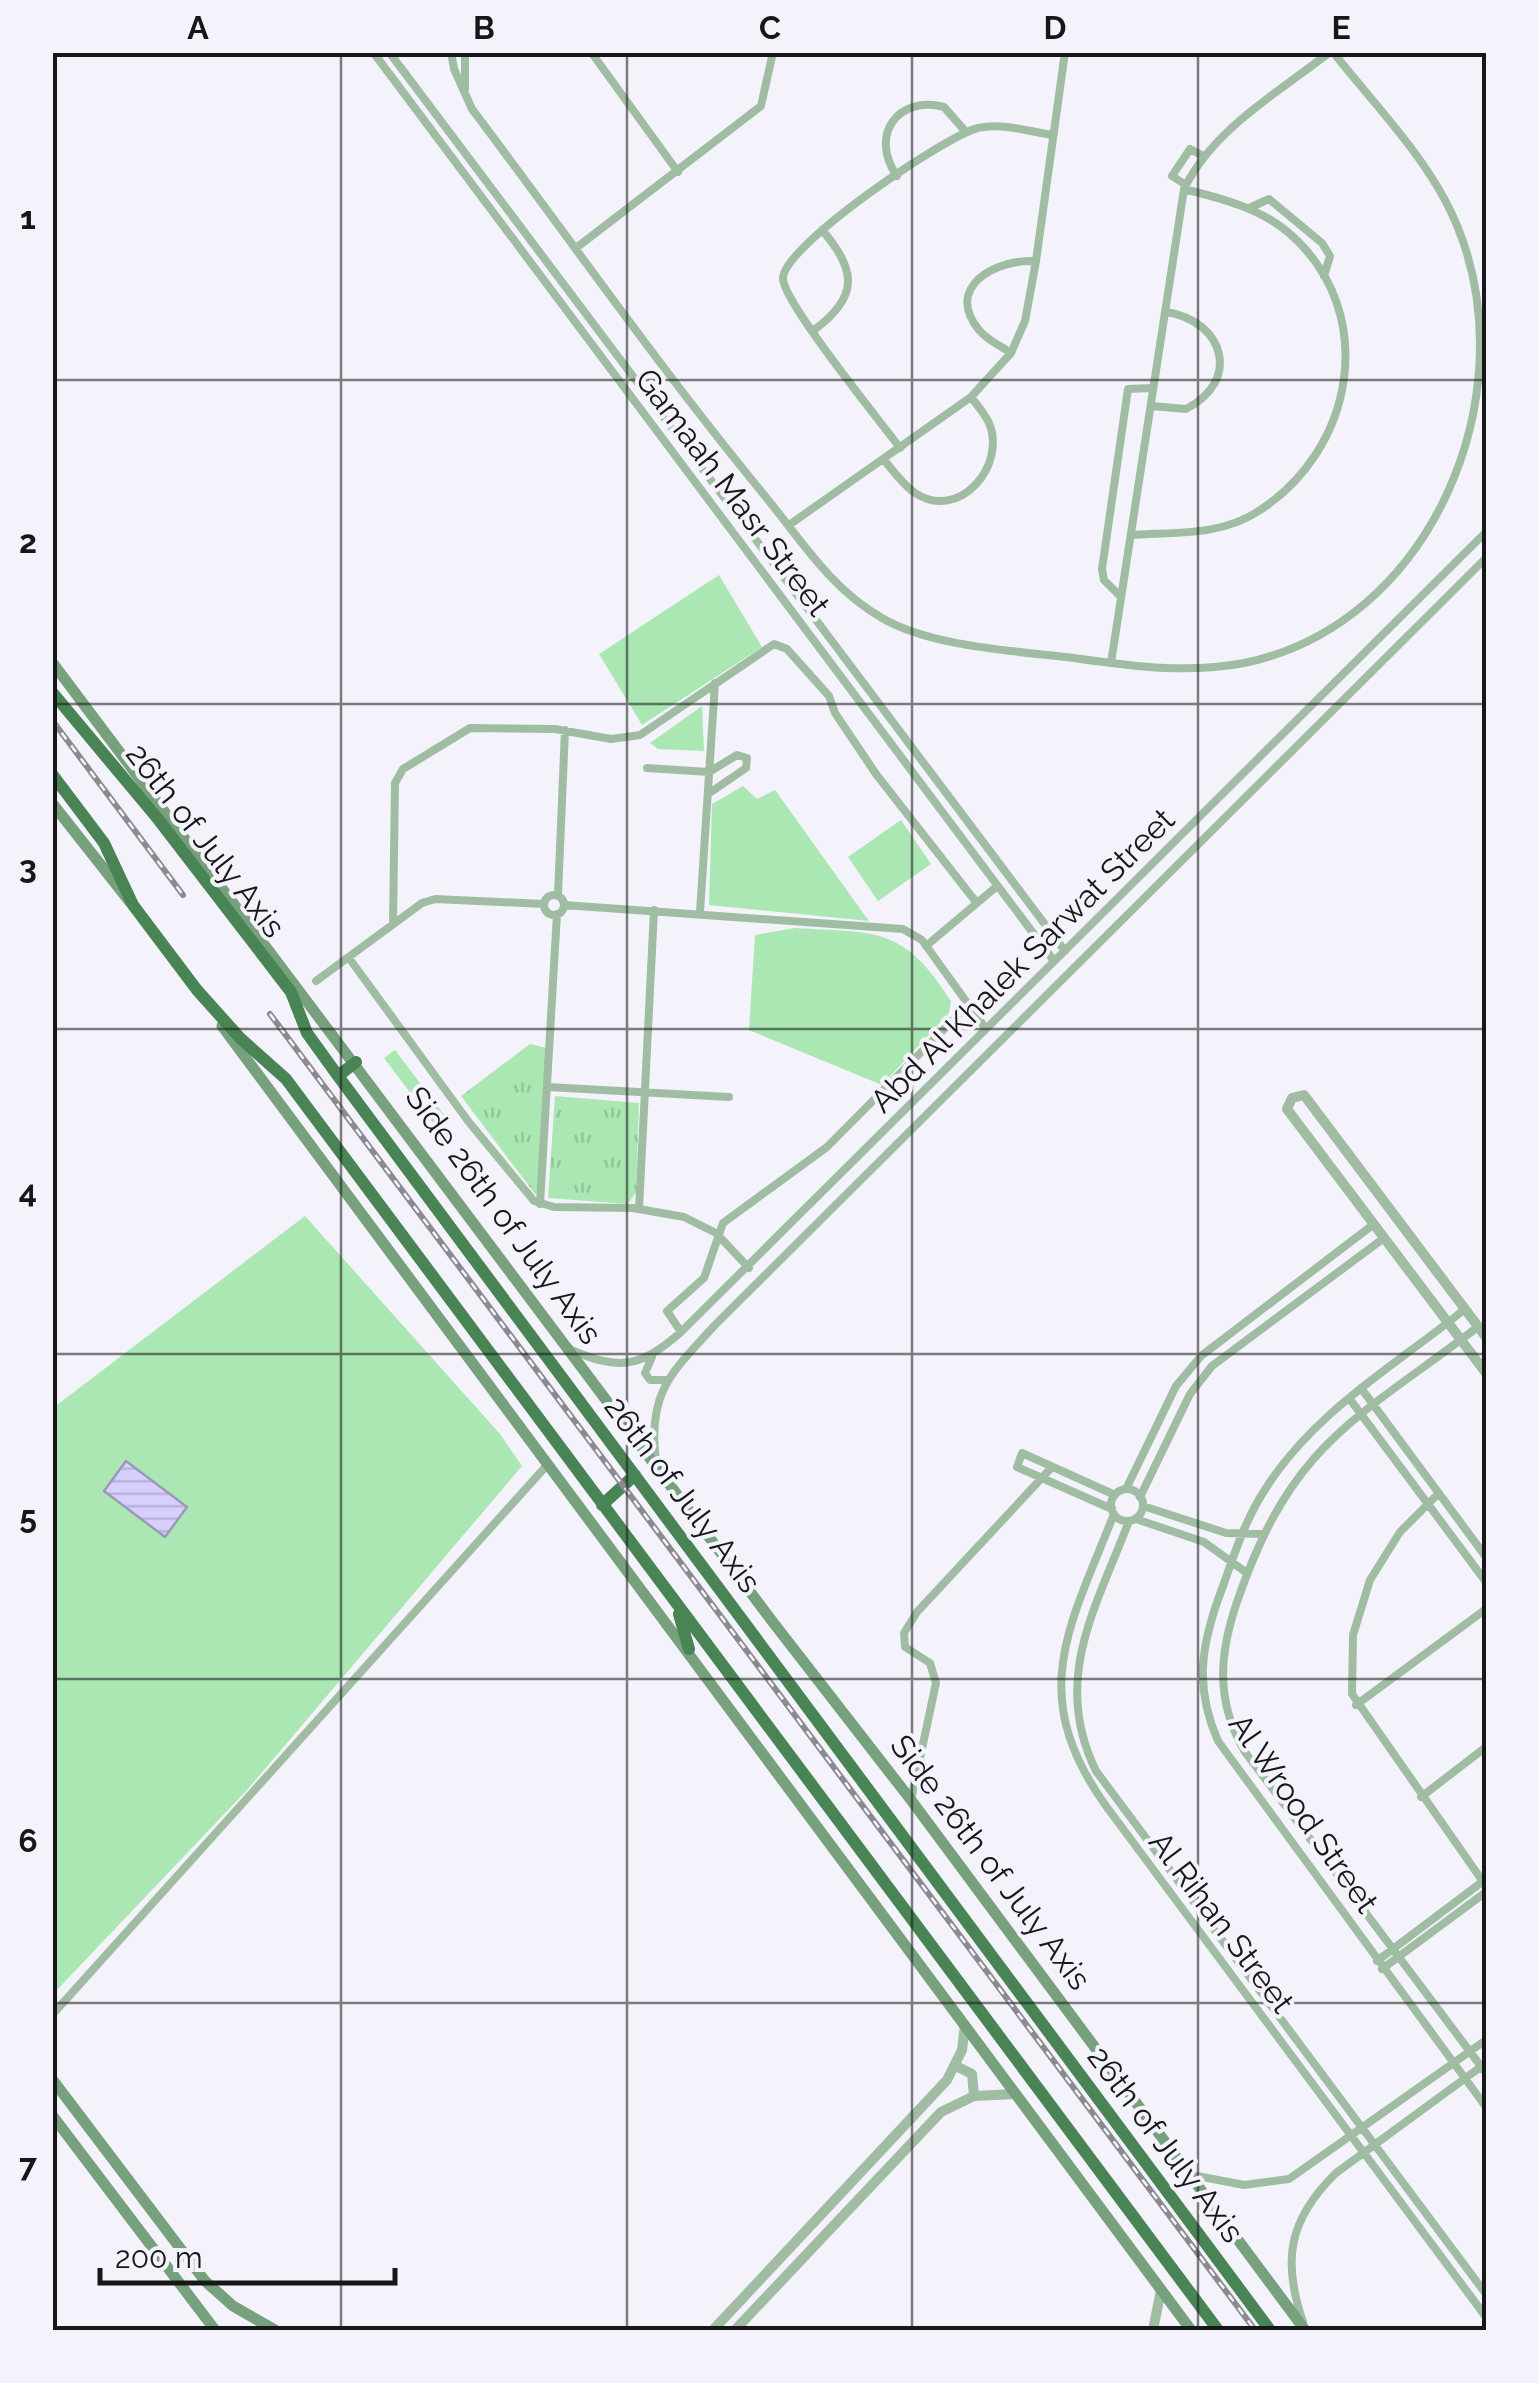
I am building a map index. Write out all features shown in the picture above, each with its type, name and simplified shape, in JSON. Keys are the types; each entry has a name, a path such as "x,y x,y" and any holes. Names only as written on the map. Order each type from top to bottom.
{"highway":[{"name":"26th of July Axis","path":"52,692 210,879 291,992 307,1034 1270,2330"},
{"path":"52,774 104,843 132,905 197,990 240,1038 286,1079 1218,2330"},
{"path":"338,1076 356,1062"},
{"path":"318,1151 332,1140"},
{"path":"602,1505 635,1475"},
{"path":"677,1607 689,1649"}],"main road":[{"name":"Side 26th of July Axis","path":"52,662 210,879 356,1062 567,1348 912,1800 1180,2168 1306,2330"},
{"path":"52,803 132,905"},
{"path":"197,990 1191,2330"},
{"path":"52,2079 205,2281 246,2314 275,2330"},
{"path":"52,2115 214,2330"},
{"path":"244,2330 246,2314"}],"street":[{"name":"Gamaah Masr Street","path":"373,52 1054,961"},
{"name":"Gamaah Masr Street","path":"390,52 1065,951"},
{"path":"452,52 464,94 576,248 839,586 900,628 1014,651 1111,663 1178,670 1246,662 1306,641 1344,620 1413,553 1444,503 1465,452 1480,340 1473,275 1458,228 1438,186 1332,52 1203,156 1185,187 1111,663"},
{"path":"464,94 465,52"},
{"path":"591,52 678,172"},
{"path":"576,248 760,106 774,52"},
{"path":"789,525 971,397 1012,353 1025,321 1036,261 1064,52"},
{"path":"897,176 887,162 887,128 911,105 944,107 966,132"},
{"path":"900,448 782,280 790,258 897,176 966,132 987,126 1053,135"},
{"path":"1131,535 1188,534 1256,514 1310,465 1341,404 1348,368 1342,327 1324,276 1286,230 1250,208 1185,187 1172,176 1190,149 1203,156"},
{"path":"1250,208 1270,199 1322,243 1330,256 1324,276"},
{"path":"814,330 831,318 849,284 844,258 822,230"},
{"path":"1012,353 978,329 969,305 987,270 1000,263 1036,261"},
{"path":"1151,406 1186,409 1213,388 1219,371 1219,354 1204,326 1186,315 1167,312"},
{"path":"1120,596 1104,580 1102,570 1128,388 1152,388"},
{"path":"883,459 914,492 929,499 957,499 971,491 987,468 991,436 990,424 971,397"},
{"name":"Abd Al Khalek Sarwat Street","path":"652,1357 749,1268 1486,532"},
{"name":"Abd Al Khalek Sarwat Street","path":"656,1466 654,1414 666,1380 715,1324 1486,558"},
{"path":"393,924 398,775 470,728 565,730 611,739 640,735 770,645 782,645 829,696 835,713 876,774 976,902"},
{"path":"700,912 715,683"},
{"path":"564,905 558,896 565,730"},
{"path":"647,768 709,772 737,756 748,758 746,768 708,794"},
{"path":"926,946 996,887"},
{"path":"557,914 546,912 544,904 547,898 558,896"},
{"path":"316,981 393,924 435,899 544,904"},
{"path":"564,905 882,925 910,932 926,946 986,1029"},
{"path":"540,1204 557,914 564,905"},
{"path":"640,1209 654,910"},
{"path":"349,958 468,1121 540,1204 640,1209 684,1217 716,1233 749,1268"},
{"path":"681,1332 667,1311 704,1278 716,1233 735,1211 828,1146 967,1006"},
{"path":"548,1088 729,1097"},
{"path":"1486,1337 1304,1095 1292,1098 1287,1109 1486,1374"},
{"path":"1247,1573 1204,1542 1132,1520 1016,1467 1022,1453 1114,1495 1126,1490 1176,1386 1230,1332 1374,1224"},
{"path":"1142,1501 1190,1394 1239,1344 1384,1238"},
{"name":"Al Wrood Street","path":"1465,1309 1349,1398 1309,1433 1278,1469 1242,1534 1206,1630 1200,1670 1208,1718 1240,1774 1486,2107"},
{"name":"Al Wrood Street","path":"1479,1326 1372,1402 1296,1475 1262,1534 1247,1573 1227,1632 1222,1680 1234,1733 1254,1765 1394,1954 1485,2068"},
{"path":"1230,1332 1239,1344"},
{"path":"567,1348 612,1364 652,1357"},
{"path":"652,1357 645,1373 650,1380 666,1380"},
{"path":"1361,1388 1486,1558"},
{"path":"1349,1398 1486,1582"},
{"path":"52,2015 548,1463"},
{"path":"912,1800 936,1683 930,1664 905,1647 904,1634 916,1612 1052,1467"},
{"path":"1126,1490 1142,1501 1242,1534 1262,1534"},
{"path":"1379,1965 1486,1885 1356,1706 1351,1654 1362,1598 1388,1547 1439,1494"},
{"name":"Al Rihan Street","path":"1114,1495 1113,1512 1066,1638 1060,1698 1064,1726 1085,1776 1486,2317"},
{"name":"Al Rihan Street","path":"1142,1501 1083,1642 1075,1698 1078,1723 1096,1771 1486,2294"},
{"path":"1356,1706 1486,1609"},
{"path":"1060,1698 1075,1698"},
{"path":"1421,1796 1486,1747"},
{"path":"1240,1774 1254,1765"},
{"path":"1262,1804 1276,1794"},
{"path":"713,2330 956,2066 965,2025"},
{"path":"1180,2168 1199,2179 1221,2184 1266,2183 1305,2170 1486,2040"},
{"path":"956,2066 972,2074 974,2096"},
{"path":"1306,2330 1288,2270 1296,2232 1326,2183 1465,2078 1485,2068"},
{"path":"735,2330 940,2112 974,2096 1016,2094"},
{"path":"1443,2259 1454,2251"},
{"path":"1153,2330 1161,2288"}],"green space":[{"path":"719,575 762,647 642,725 599,654"},
{"path":"702,706 704,751 658,749 650,743"},
{"path":"743,786 757,799 775,790 869,921 709,905 712,804"},
{"path":"901,820 931,864 878,901 848,857"},
{"path":"795,928 886,938 918,959 951,1001 949,1013 882,1085 749,1030 755,935"},
{"path":"530,1044 547,1048 539,1194 535,1194 461,1096"},
{"path":"395,1050 445,1116 434,1124 384,1058"},
{"path":"555,1096 639,1103 636,1192 628,1204 548,1198"},
{"path":"305,1216 500,1434 522,1466 248,1789 53,1994 53,1408"}],"shaded area":[{"path":"126,1461 187,1507 165,1537 104,1491"}],"railway":[{"path":"52,720 183,895"},
{"path":"270,1014 1255,2330"}]}
